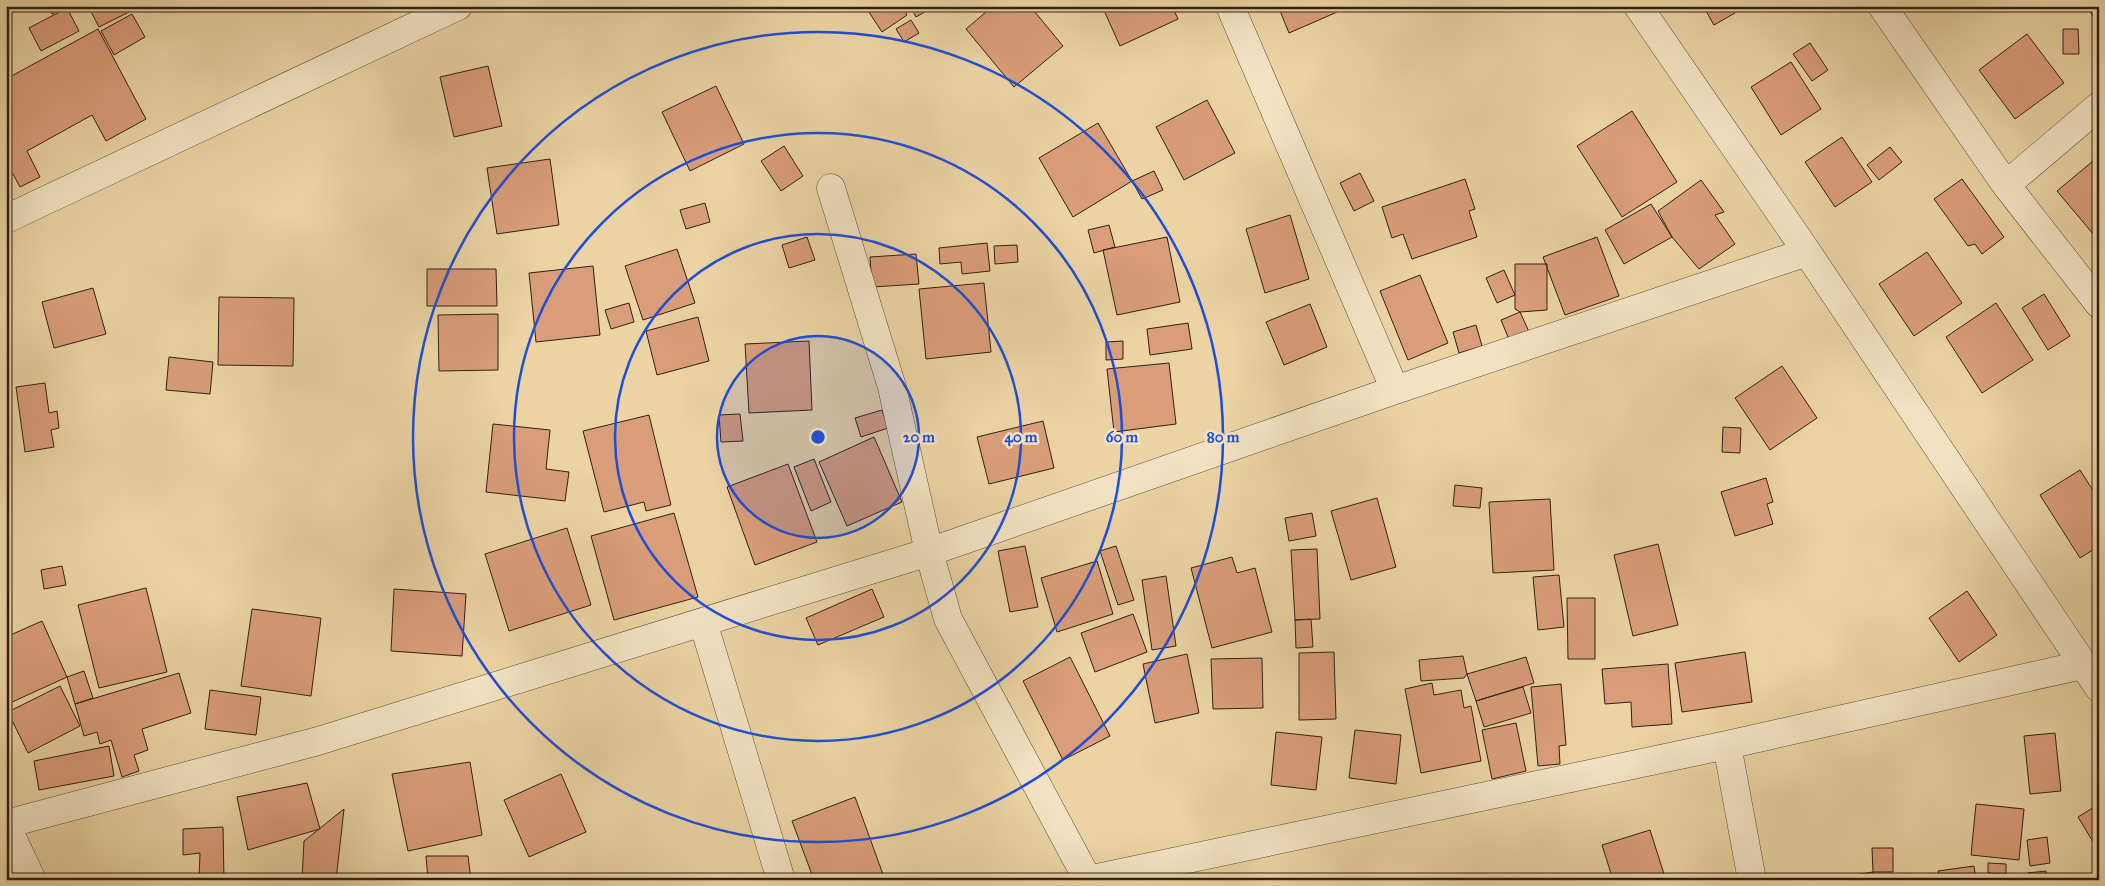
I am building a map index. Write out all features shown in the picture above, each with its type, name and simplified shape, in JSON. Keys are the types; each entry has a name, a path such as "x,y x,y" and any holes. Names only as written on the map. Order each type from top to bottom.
{"street":[{"path":"6,219 458,6"},
{"path":"1230,6 1395,390"},
{"path":"1638,6 1807,252 2099,688"},
{"path":"1882,6 2006,185 2099,304"},
{"path":"2006,185 2099,106"},
{"path":"831,188 892,387 929,552 948,619 1088,880 1727,745 2082,665"},
{"path":"32,880 6,824 318,741 929,552 1395,390 1807,252"},
{"path":"703,622 781,880"},
{"path":"1727,745 1752,880"}],"building":[{"path":"48,6 67,6 52,14"},
{"path":"88,6 128,6 131,11 99,27"},
{"path":"865,6 902,6 907,15 882,32"},
{"path":"910,6 935,6 916,17"},
{"path":"993,6 1030,6 1063,46 1014,87 966,29"},
{"path":"1102,6 1172,6 1178,19 1120,46"},
{"path":"1278,6 1351,6 1289,33"},
{"path":"1703,6 1747,6 1714,25"},
{"path":"2086,6 2099,6 2099,25"},
{"path":"67,8 79,31 41,51 29,28"},
{"path":"132,14 145,37 114,55 101,31"},
{"path":"911,20 919,33 904,42 896,29"},
{"path":"98,29 146,119 106,141 92,115 27,151 40,177 20,187 6,161 6,79"},
{"path":"2063,29 2078,29 2079,54 2063,54"},
{"path":"2027,34 2064,83 2015,119 1979,70"},
{"path":"1810,43 1828,70 1812,81 1793,54"},
{"path":"1791,62 1821,109 1781,135 1751,87"},
{"path":"488,66 502,126 454,137 440,77"},
{"path":"716,86 744,144 690,171 662,112"},
{"path":"1207,100 1235,153 1184,180 1156,127"},
{"path":"1632,111 1677,182 1622,217 1577,146"},
{"path":"1098,123 1132,181 1073,217 1039,158"},
{"path":"1842,137 1872,182 1835,207 1805,162"},
{"path":"784,146 803,176 781,191 761,161"},
{"path":"1890,147 1902,162 1879,180 1867,165"},
{"path":"2099,156 2099,241 2057,191"},
{"path":"550,159 559,225 497,234 487,168"},
{"path":"1154,171 1163,190 1142,199 1132,181"},
{"path":"1360,173 1374,201 1354,211 1340,183"},
{"path":"1465,179 1475,209 1469,211 1477,237 1412,259 1403,234 1392,238 1382,207"},
{"path":"1962,179 2004,237 1982,254 1975,244 1968,246 1934,199"},
{"path":"1701,180 1724,212 1715,215 1735,244 1699,269 1672,237 1658,211"},
{"path":"705,203 710,222 686,229 680,210"},
{"path":"1651,204 1672,237 1624,264 1605,230"},
{"path":"1290,215 1309,279 1265,293 1246,229"},
{"path":"1109,225 1115,247 1094,253 1088,230"},
{"path":"807,237 815,260 789,268 782,245"},
{"path":"1167,237 1180,302 1117,315 1103,250"},
{"path":"1597,237 1619,296 1565,315 1543,257"},
{"path":"987,243 990,271 962,274 961,262 940,264 939,248"},
{"path":"1017,245 1018,262 995,264 994,246"},
{"path":"677,249 695,303 643,320 625,266"},
{"path":"1927,252 1962,303 1914,336 1879,284"},
{"path":"916,254 919,284 872,287 870,257"},
{"path":"1515,264 1547,264 1547,310 1520,312 1515,309"},
{"path":"593,266 600,335 536,342 529,273"},
{"path":"427,269 496,269 497,306 427,306"},
{"path":"1504,270 1515,295 1497,303 1486,278"},
{"path":"1420,275 1448,343 1408,360 1380,291"},
{"path":"984,283 991,352 926,359 919,289"},
{"path":"93,288 106,334 54,348 42,302"},
{"path":"2044,294 2070,336 2048,350 2022,308"},
{"path":"219,297 294,298 293,366 218,365"},
{"path":"629,303 634,322 611,329 605,310"},
{"path":"1996,303 2033,360 1982,393 1946,337"},
{"path":"1310,304 1327,347 1284,365 1266,322"},
{"path":"1520,312 1530,334 1510,342 1501,320"},
{"path":"498,314 498,370 439,371 438,315"},
{"path":"698,317 709,361 657,375 646,331"},
{"path":"1188,323 1192,349 1150,355 1147,329"},
{"path":"1476,325 1482,346 1459,353 1453,332"},
{"path":"809,341 812,410 749,413 745,344"},
{"path":"1123,341 1123,359 1106,360 1106,342"},
{"path":"169,357 213,362 210,394 166,390"},
{"path":"1169,363 1176,424 1114,432 1107,369"},
{"path":"1782,366 1817,418 1770,450 1735,398"},
{"path":"45,383 49,413 57,411 59,428 51,430 54,447 25,452 16,387"},
{"path":"882,410 888,428 861,437 855,418"},
{"path":"740,414 743,441 721,442 719,415"},
{"path":"649,415 671,505 646,511 644,502 604,512 583,431"},
{"path":"1043,421 1054,468 989,484 977,437"},
{"path":"493,424 550,430 546,469 569,472 565,501 486,492"},
{"path":"1723,427 1741,428 1740,453 1722,452"},
{"path":"874,437 902,502 847,526 819,462"},
{"path":"814,459 831,502 811,511 794,467"},
{"path":"788,464 817,542 755,565 727,487"},
{"path":"2080,470 2099,500 2099,546 2080,558 2040,495"},
{"path":"1766,478 1773,502 1767,504 1773,524 1735,536 1721,492"},
{"path":"1455,485 1482,488 1480,508 1453,506"},
{"path":"1377,498 1396,567 1351,580 1331,511"},
{"path":"1550,499 1554,570 1493,573 1489,502"},
{"path":"674,513 698,597 614,620 591,536"},
{"path":"1312,513 1316,536 1289,541 1285,518"},
{"path":"567,528 591,605 509,631 485,554"},
{"path":"1658,544 1678,625 1633,636 1614,555"},
{"path":"1025,546 1038,607 1010,612 998,551"},
{"path":"1116,546 1134,600 1118,605 1100,551"},
{"path":"1317,549 1320,619 1295,620 1291,550"},
{"path":"1232,557 1237,573 1255,568 1272,632 1212,648 1191,568"},
{"path":"1097,561 1113,614 1057,632 1041,578"},
{"path":"62,566 66,585 44,589 41,570"},
{"path":"1559,575 1564,627 1538,630 1533,577"},
{"path":"1166,576 1176,646 1152,650 1142,580"},
{"path":"146,588 167,672 99,688 78,605"},
{"path":"394,589 466,594 462,656 391,651"},
{"path":"872,589 884,617 818,645 806,618"},
{"path":"1967,591 1997,635 1959,662 1929,618"},
{"path":"1567,598 1595,598 1595,659 1568,659"},
{"path":"252,609 321,618 311,696 241,686"},
{"path":"1133,614 1147,652 1095,672 1081,633"},
{"path":"1311,619 1313,647 1296,648 1295,620"},
{"path":"42,621 67,677 10,703 6,694 6,637"},
{"path":"1334,652 1336,719 1299,720 1299,653"},
{"path":"1745,652 1752,702 1682,712 1675,663"},
{"path":"1187,654 1199,713 1155,723 1143,664"},
{"path":"1463,656 1467,674 1464,678 1421,681 1419,660"},
{"path":"1070,657 1110,736 1063,760 1023,681"},
{"path":"1526,657 1534,683 1476,701 1467,674"},
{"path":"1262,658 1263,708 1213,709 1211,659"},
{"path":"1668,664 1672,724 1632,727 1631,702 1605,704 1602,669"},
{"path":"84,671 93,698 75,704 67,677"},
{"path":"179,673 191,713 142,729 148,750 134,755 139,771 122,777 111,740 100,744 97,732 84,736 75,704"},
{"path":"1432,683 1434,695 1461,690 1464,708 1471,706 1481,761 1421,773 1405,689"},
{"path":"1561,684 1566,745 1559,746 1560,764 1538,766 1531,687"},
{"path":"60,686 80,726 28,753 8,712"},
{"path":"1523,687 1531,713 1484,727 1476,701"},
{"path":"210,690 261,697 256,735 205,729"},
{"path":"1516,723 1526,771 1492,779 1482,730"},
{"path":"1355,730 1401,735 1396,784 1349,778"},
{"path":"1276,732 1322,737 1316,790 1271,785"},
{"path":"2055,733 2061,791 2030,794 2024,736"},
{"path":"109,746 114,776 39,790 34,761"},
{"path":"470,762 482,835 408,851 392,774"},
{"path":"561,774 586,832 529,857 504,800"},
{"path":"307,783 320,829 248,850 237,797"},
{"path":"855,797 885,880 814,880 792,821"},
{"path":"1976,804 2024,809 2019,860 1971,855"},
{"path":"2099,804 2099,850 2098,850 2078,817"},
{"path":"344,809 336,880 302,880 304,841"},
{"path":"223,827 224,880 199,880 200,853 183,855 183,829"},
{"path":"1650,830 1664,874 1645,880 1613,880 1602,845"},
{"path":"2047,837 2050,863 2030,866 2027,840"},
{"path":"1872,848 1893,848 1893,872 1873,872"},
{"path":"426,856 468,856 471,880 428,880"},
{"path":"1988,863 2006,864 2006,874 1988,873"},
{"path":"1974,866 1976,880 1939,880 1938,871"},
{"path":"2046,871 2047,880 2028,880 2028,873"},
{"path":"1873,872 1873,880 1842,880 1842,877"},
{"path":"1931,874 1932,880 1890,880"}]}
